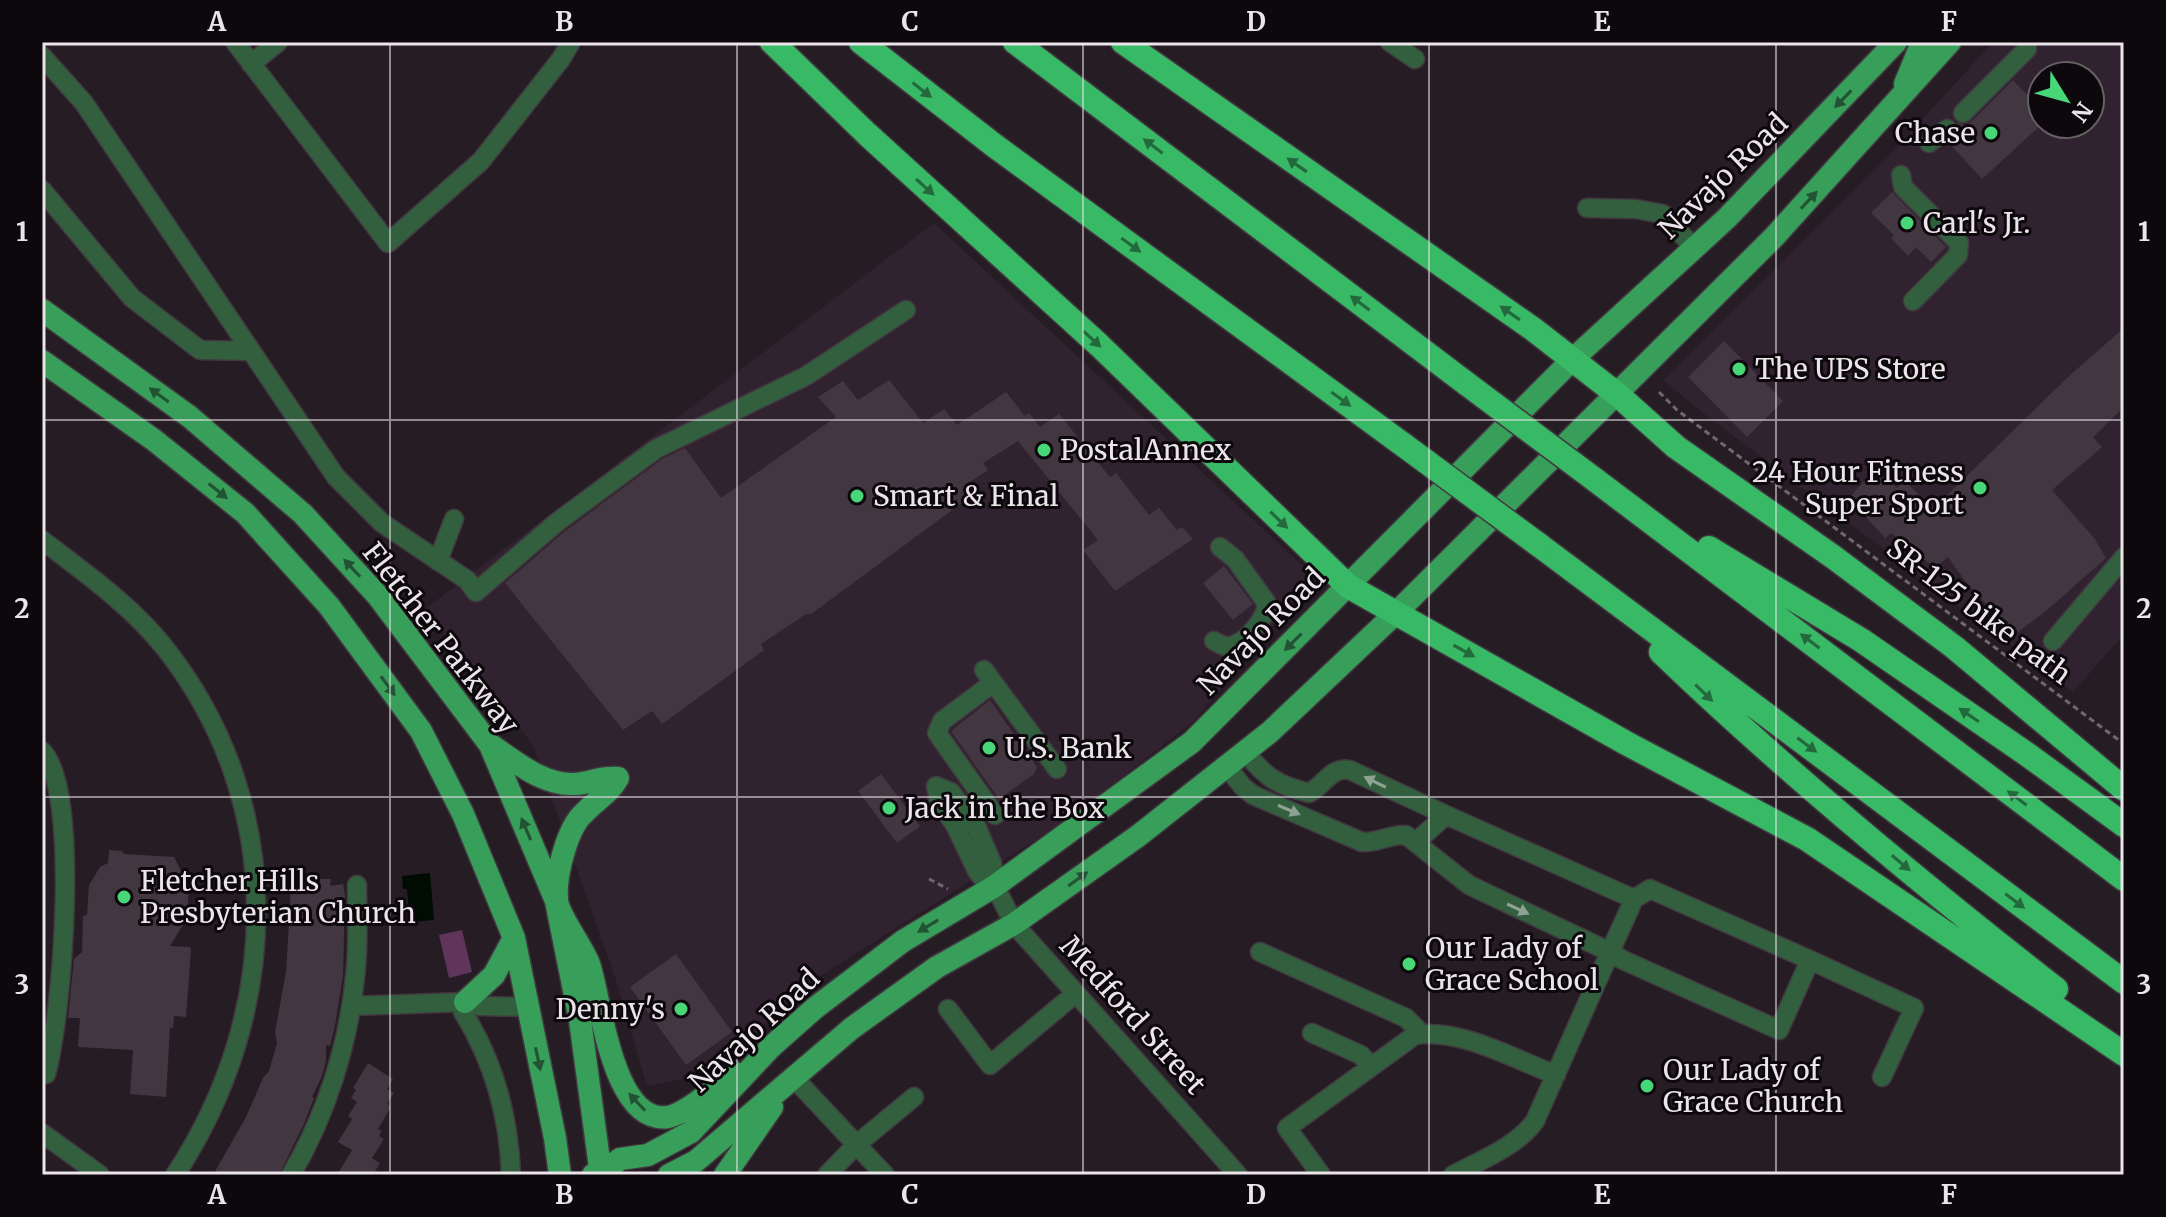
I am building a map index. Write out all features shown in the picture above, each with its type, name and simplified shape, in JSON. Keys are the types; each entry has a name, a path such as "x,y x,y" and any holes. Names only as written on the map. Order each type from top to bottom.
{"highway":[{"path":"772,42 867,134 1099,345 1348,586 1626,743 1807,839 2124,1054"},
{"path":"861,42 995,146 1588,581 2124,982"},
{"path":"1015,42 2124,879"},
{"path":"1123,42 1573,359 1676,447 1832,556 1954,647 2124,789"},
{"path":"1594,479 1861,640 2124,825"},
{"path":"1588,581 1739,726 1978,928 2124,1043"}],"main road":[{"name":"Navajo Road","path":"593,1175 601,1175 620,1159 648,1155 691,1132 771,1047 815,1008 903,941 995,886 1192,742 1573,359 1736,208 1896,42"},
{"path":"1897,104 1919,50 1926,42"},
{"name":"Navajo Road","path":"669,1175 696,1161 852,1028 937,967 1014,924 1138,836 1270,732 1618,395 1785,226 1950,42"},
{"name":"Fletcher Parkway","path":"42,310 190,417 303,514 377,595 490,745 556,901 580,1020 601,1175"},
{"path":"42,361 154,440 245,513 329,606 421,731 463,814 514,938 560,1175"},
{"path":"490,745 556,783 582,784 606,776 618,778 606,795 576,820 565,848 556,901 589,963 610,1054 627,1091 643,1110 655,1116 668,1117 681,1112 771,1047"},
{"path":"465,1002 494,975 514,938"},
{"path":"725,1175 793,1077"}],"street":[{"path":"235,42 388,243 481,161 571,42"},
{"path":"251,64 278,42"},
{"path":"1390,42 1415,59"},
{"path":"1963,113 2027,49"},
{"path":"42,56 84,103 336,477 382,523 467,580 476,592 556,523 656,449 806,376 906,310"},
{"path":"1929,143 1947,129"},
{"path":"1901,175 1903,187 1959,243 1958,255 1913,301"},
{"path":"42,190 132,298 177,333 200,350 251,351"},
{"path":"1587,208 1636,209 1663,214 1694,248"},
{"path":"438,561 454,519"},
{"path":"42,540 124,605 181,670 212,722 224,750 250,837 255,869 257,933 255,965 243,1028 216,1100 175,1175"},
{"path":"1214,641 1225,646 1238,643 1267,610 1266,602 1235,559 1220,547"},
{"path":"2053,641 2124,557"},
{"path":"995,815 937,733 942,721 988,676 1057,769"},
{"path":"42,751 50,759 64,821 65,919 53,1051 46,1074 42,1073"},
{"path":"1245,752 1265,777 1309,793 1335,771 1342,768 1350,770 1634,899"},
{"path":"1227,767 1253,795 1362,842 1374,843 1406,835 1469,885 1623,960 1779,1030 1810,960"},
{"path":"936,786 951,792 977,828 992,863 995,886 984,880 977,871 955,825 939,802 936,786"},
{"path":"1416,842 1446,815"},
{"path":"291,1175 308,1147 331,1087 351,1006 355,976 357,885"},
{"name":"Medford Street","path":"995,886 1014,924 1238,1175"},
{"path":"1453,1175 1495,1153 1530,1127 1634,899 1650,889 1914,1008 1882,1077"},
{"path":"1260,952 1406,1018 1422,1034"},
{"path":"948,1009 990,1065 1076,993"},
{"path":"351,1006 465,1002 490,1007 527,1007"},
{"path":"465,1002 463,1012 491,1066 503,1101 511,1175"},
{"path":"1321,1175 1287,1128 1415,1035 1431,1032 1459,1037 1556,1075"},
{"path":"1312,1033 1361,1055 1371,1067"},
{"path":"793,1077 885,1175"},
{"path":"827,1175 856,1145 914,1097"},
{"path":"42,1133 100,1175"}],"path":[{"name":"SR-125 bike path","path":"1659,392 1677,410 2124,744"},
{"path":"929,879 948,889"}],"shaded area":[{"path":"1993,42 2124,42 2124,634 2073,692 1663,380 1887,158"},
{"path":"934,223 1314,576 1194,721 1066,821 801,988 715,1073 647,1086 615,977 533,745 425,609"},
{"path":"430,873 434,920 410,922 407,889 403,889 402,876"},
{"path":"462,930 472,972 449,978 439,935"}],"building":[{"name":"Chase","path":"2013,80 2026,94 2026,139 1982,179 1949,143 1958,134 1957,123 1965,125"},
{"name":"Carl's Jr.","path":"1892,192 1946,247 1931,262 1916,247 1908,256 1891,238 1894,235 1871,213"},
{"path":"2124,328 2124,407 2093,437 2102,447 2052,490 2095,539 2106,558 2014,635 1965,581 1948,557 1935,568 1891,533 1885,538 1849,498 1876,468 1897,488 1903,479 1933,509 2069,376"},
{"path":"1724,341 1783,401 1747,437 1688,377"},
{"path":"889,380 923,423 944,409 957,425 1006,392 1025,416 1029,413 1040,427 1059,414 1110,477 1116,473 1149,515 1159,508 1177,530 1182,527 1193,539 1115,591 1083,550 1098,540 1018,441 983,463 988,470 970,482 978,491 811,614 806,614 761,644 764,650 662,724 652,711 623,730 505,583 564,532 662,459 685,448 721,498 836,417 818,397 843,381 858,400"},
{"path":"1224,566 1253,604 1233,620 1203,583"},
{"name":"U.S. Bank","path":"990,700 1037,767 1034,774 999,799 951,731"},
{"name":"Jack in the Box","path":"881,774 920,826 897,843 858,791"},
{"path":"109,850 174,857 189,887 187,918 170,946 190,947 191,950 186,1017 174,1016 173,1028 170,1028 166,1097 130,1094 133,1050 78,1047 80,1018 68,1018 74,959 82,952 83,916 87,915 89,885 100,867 108,863"},
{"path":"312,879 331,879 330,886 343,884 345,895 343,976 335,1026 330,1046 326,1045 322,1076 304,1124 279,1175 213,1175 269,1071 277,1043 275,1032 286,972 291,887 313,886"},
{"name":"Denny's","path":"676,954 732,1032 686,1065 630,987"},
{"path":"368,1063 393,1079 387,1089 394,1093 387,1104 391,1107 378,1129 382,1131 379,1136 384,1139 372,1158 380,1163 373,1175 337,1175 352,1150 338,1142 352,1119 348,1116 357,1102 351,1098 356,1090 353,1088"}],"place":[{"name":"Chase","path":"1991,133"},
{"name":"Carl's Jr.","path":"1907,223"},
{"name":"The UPS Store","path":"1739,369"},
{"name":"PostalAnnex","path":"1044,450"},
{"name":"24 Hour Fitness Super Sport","path":"1980,488"},
{"name":"Smart & Final","path":"857,496"},
{"name":"U.S. Bank","path":"989,748"},
{"name":"Jack in the Box","path":"889,808"},
{"name":"Fletcher Hills Presbyterian Church","path":"124,897"},
{"name":"Our Lady of Grace School","path":"1409,964"},
{"name":"Denny's","path":"681,1009"},
{"name":"Our Lady of Grace Church","path":"1647,1086"}]}
